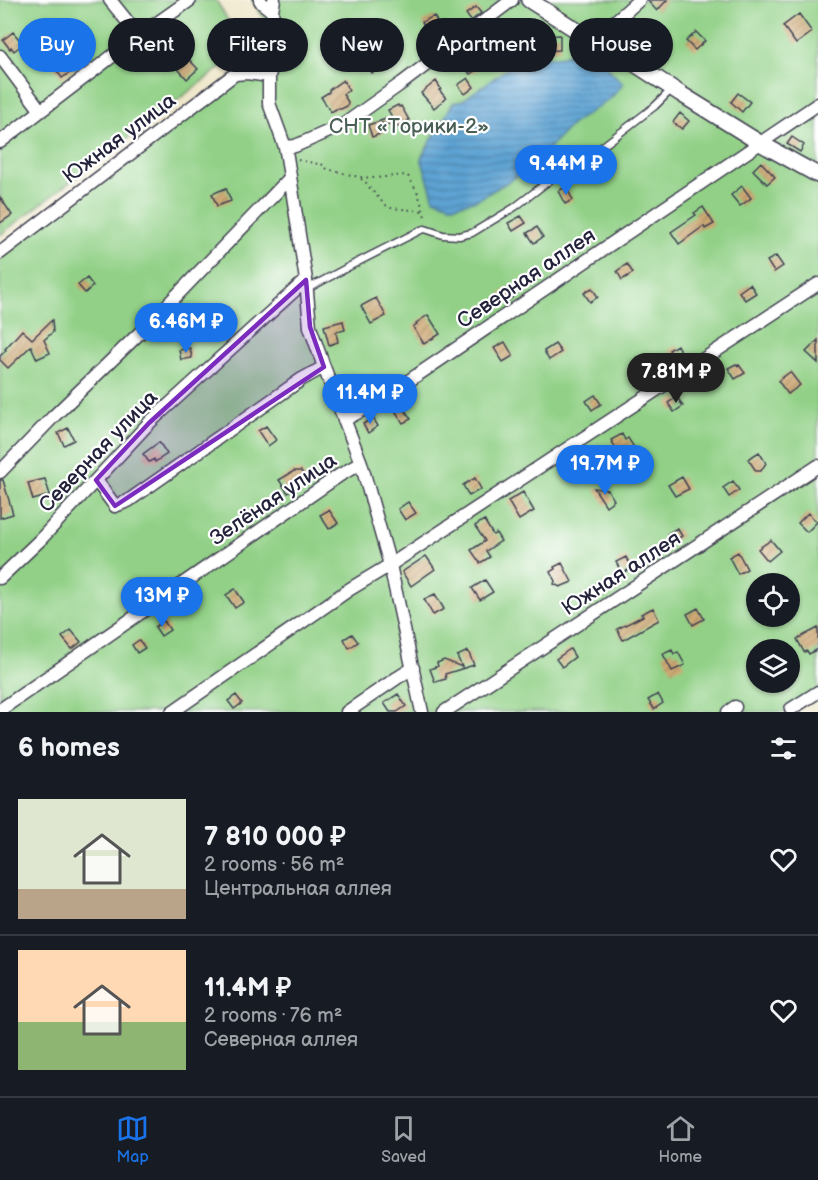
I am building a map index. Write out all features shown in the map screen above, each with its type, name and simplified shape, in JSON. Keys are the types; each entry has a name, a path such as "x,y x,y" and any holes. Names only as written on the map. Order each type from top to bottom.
{"street":[{"path":"110,0 124,18"},
{"path":"164,18 190,0"},
{"path":"260,0 262,3 273,5 277,47 269,76 269,103 286,152 310,327 361,463 390,565 422,712"},
{"path":"286,152 343,125 512,0"},
{"path":"529,0 569,25"},
{"path":"619,18 639,0"},
{"path":"0,56 41,111"},
{"path":"0,142 108,60"},
{"path":"647,72 760,143 818,175"},
{"name":"Южная улица","path":"0,253 235,74 269,76"},
{"name":"Северная аллея","path":"344,420 386,396 818,104"},
{"path":"0,472 290,178"},
{"path":"172,712 350,589 818,284"},
{"name":"Северная улица","path":"0,578 40,540 149,423 306,285"},
{"path":"96,480 115,506 128,501 302,379 324,367"},
{"name":"Зелёная улица","path":"0,710 340,475 361,463"},
{"name":"Южная аллея","path":"444,712 818,466"},
{"path":"347,712 413,668"},
{"path":"791,709 818,692"}],"lane":[{"path":"306,285 415,232 425,229 443,235 459,236 480,229 603,146 676,92"}],"path":[{"path":"286,152 324,165 327,169 359,177 408,176 418,193 426,221 425,229"},
{"path":"359,177 384,204 391,208 423,211"}],"highlighted area":[{"path":"306,280 310,327 324,367 115,506 96,480 149,423"}],"green space":[{"path":"0,0 216,0 227,18 207,18 207,72 215,72 0,235"},
{"name":"СНТ «Торики-2»","path":"252,0 818,0 818,692 792,712 0,712 0,253 235,74 269,76 269,72 308,72 308,18 263,18"}],"water":[{"path":"569,53 569,72 612,72 623,84 611,98 571,125 518,176 477,200 453,206 434,199 421,158 453,103 463,100 503,72 557,72 557,57"}],"building":[{"path":"647,0 667,0 657,11"},
{"path":"476,7 481,13 475,18 469,18 466,14"},
{"path":"799,14 812,32 796,44 783,26"},
{"path":"13,32 18,38 18,48 14,51 11,47 10,49 3,40"},
{"path":"696,32 705,41 695,50 686,41"},
{"path":"557,35 560,35 560,50 557,50"},
{"path":"58,72 71,72 62,78"},
{"path":"181,72 195,72 187,79"},
{"path":"468,78 474,87 465,94 458,85"},
{"path":"343,80 349,90 343,94 348,102 347,106 331,112 321,97"},
{"path":"436,81 441,89 439,90 446,98 434,108 421,93"},
{"path":"738,93 750,102 742,112 731,102"},
{"path":"398,105 401,106 409,120 398,127 382,123 385,132 372,137 368,125 392,117 388,110"},
{"path":"680,113 689,121 682,129 673,122"},
{"path":"792,137 804,145 800,152 787,144"},
{"path":"761,162 775,177 767,184 753,170"},
{"path":"742,186 751,198 740,206 731,195"},
{"path":"566,187 573,200 565,204 558,191"},
{"path":"226,188 231,201 217,206 212,194"},
{"path":"0,197 12,215 0,223"},
{"path":"703,207 714,224 705,229 704,226 679,244 671,232 696,215 694,213"},
{"path":"521,216 526,223 513,231 508,223"},
{"path":"537,227 543,237 534,243 527,233"},
{"path":"776,256 783,266 774,272 767,261"},
{"path":"627,264 633,273 622,280 617,271"},
{"path":"87,278 93,286 85,293 78,285"},
{"path":"750,284 756,293 745,300 739,292"},
{"path":"592,288 598,297 590,302 584,293"},
{"path":"507,289 513,297 506,303 500,294"},
{"path":"376,298 386,316 371,324 361,306"},
{"path":"428,315 440,334 424,344 413,327"},
{"path":"52,320 53,332 44,340 50,353 37,359 31,346 8,368 0,360 5,349 22,330 32,339"},
{"path":"343,321 345,330 336,332 338,342 329,345 324,326"},
{"path":"818,340 818,363 806,352"},
{"path":"505,342 513,356 503,362 494,348"},
{"path":"555,344 561,352 549,360 544,351"},
{"path":"677,345 681,353 673,357 669,350"},
{"path":"190,348 192,358 181,360 179,350"},
{"path":"736,364 745,373 735,379 728,368"},
{"path":"790,372 800,385 788,394 778,381"},
{"path":"595,395 601,404 592,410 586,401"},
{"path":"677,397 683,406 674,412 668,403"},
{"path":"403,407 411,419 403,423 396,412"},
{"path":"373,418 378,426 368,433 363,424"},
{"path":"266,426 276,440 268,446 258,431"},
{"path":"68,428 74,440 64,445 58,433"},
{"path":"622,434 625,440 628,438 637,452 623,460 611,440"},
{"path":"159,442 167,454 155,462 154,459 149,462 143,454"},
{"path":"759,452 766,463 761,471 756,471 748,459"},
{"path":"294,471 301,471 307,480 288,493 279,480"},
{"path":"682,477 689,489 675,496 668,485"},
{"path":"475,478 481,489 469,496 463,485"},
{"path":"45,479 50,495 33,500 28,483"},
{"path":"0,480 3,480 13,514 0,518"},
{"path":"733,481 739,490 729,497 723,488"},
{"path":"594,488 608,490 614,500 606,506"},
{"path":"523,492 534,511 519,520 508,501"},
{"path":"408,502 416,513 405,520 398,509"},
{"path":"329,510 338,523 329,529 320,515"},
{"path":"808,513 817,522 807,532 798,523"},
{"path":"484,520 493,535 496,533 501,541 486,551 490,557 480,563 471,550 485,541 475,526"},
{"path":"677,528 682,536 672,542 667,534"},
{"path":"771,540 780,551 768,561 758,549"},
{"path":"738,552 747,569 738,574 729,557"},
{"path":"426,556 435,569 411,586 402,572"},
{"path":"626,557 632,568 622,573 616,562"},
{"path":"562,563 572,582 560,587 554,584 555,581 550,572"},
{"path":"485,580 493,592 480,600 472,588"},
{"path":"235,589 244,602 235,608 226,595"},
{"path":"435,594 444,609 433,615 424,599"},
{"path":"653,608 659,620 623,640 617,629 643,616 641,614"},
{"path":"698,608 704,619 693,625 687,614"},
{"path":"164,621 170,630 161,636 155,627"},
{"path":"818,628 818,649 809,654 807,651 804,652 800,639 797,639"},
{"path":"71,630 81,642 72,649 62,637"},
{"path":"352,634 358,642 349,648 344,639"},
{"path":"139,640 145,648 137,653 132,645"},
{"path":"570,649 575,657 562,667 556,659"},
{"path":"672,650 674,654 678,652 685,665 672,671 663,654"},
{"path":"468,651 474,665 445,674 446,679 435,682 430,669 438,666 437,663 444,660 462,667 457,656"},
{"path":"398,694 406,706 397,712 390,712 384,703"},
{"path":"658,694 663,703 654,709 648,700"},
{"path":"236,695 242,703 234,709 228,701"}]}
